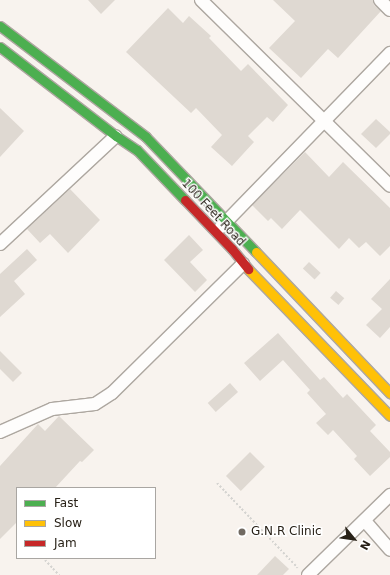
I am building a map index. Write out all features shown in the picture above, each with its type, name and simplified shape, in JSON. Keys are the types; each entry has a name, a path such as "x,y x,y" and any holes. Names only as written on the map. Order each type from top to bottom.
{"street":[{"path":"201,0 390,186"},
{"path":"380,0 390,10"},
{"name":"100 Feet Road","path":"0,26 146,137 390,393"},
{"name":"100 Feet Road","path":"0,47 116,136 137,150 216,232 243,264 390,416"},
{"path":"216,232 390,53"},
{"path":"0,244 116,136"},
{"path":"0,432 52,409 95,404 112,393 243,264"},
{"path":"304,572 365,521 390,495"},
{"path":"365,521 390,550"}],"path":[{"path":"217,483 304,572"},
{"path":"45,560 59,575"}],"building":[{"path":"88,0 115,0 101,14"},
{"path":"273,0 373,0 374,5 381,11 338,58 328,49 301,78 269,48 295,21"},
{"path":"168,8 183,23 189,16 211,36 209,38 241,71 248,64 288,105 273,122 267,117 248,136 254,142 232,166 211,147 222,135 196,108 191,113 126,52"},
{"path":"0,108 24,131 0,157"},
{"path":"376,119 390,132 390,134 376,148 361,134"},
{"path":"305,152 329,177 343,162 390,208 390,246 380,256 366,242 359,248 349,238 339,249 300,210 282,229 271,218 268,221 252,205"},
{"path":"70,189 100,220 68,253 50,234 40,243 27,229"},
{"path":"189,235 203,250 190,262 207,280 195,292 164,260"},
{"path":"27,249 37,260 14,281 25,294 0,317 0,274"},
{"path":"309,262 321,273 315,279 303,269"},
{"path":"390,279 390,327 380,338 366,325 382,309 371,299"},
{"path":"336,291 344,298 338,305 330,298"},
{"path":"278,333 320,380 324,377 343,398 347,394 376,425 370,431 390,452 390,457 370,476 354,459 357,456 333,430 328,435 316,423 326,414 307,393 310,390 283,360 260,381 244,363"},
{"path":"0,351 22,373 13,382 0,369"},
{"path":"230,383 238,392 216,412 208,403"},
{"path":"59,416 94,450 82,462 80,461 56,487 16,487 16,523 0,539 0,466 38,424 45,431"},
{"path":"250,452 265,467 241,491 226,476"},
{"path":"275,556 289,569 283,575 257,575"}],"traffic: fast":[{"path":"0,26 146,137 256,252"},
{"path":"0,47 116,136 137,150 185,200"}],"traffic: slow":[{"path":"256,252 390,393"},
{"path":"248,269 390,416"}],"traffic: jam":[{"path":"185,200 232,249 248,269"}],"place":[{"name":"G.N.R Clinic","path":"242,532"}]}
